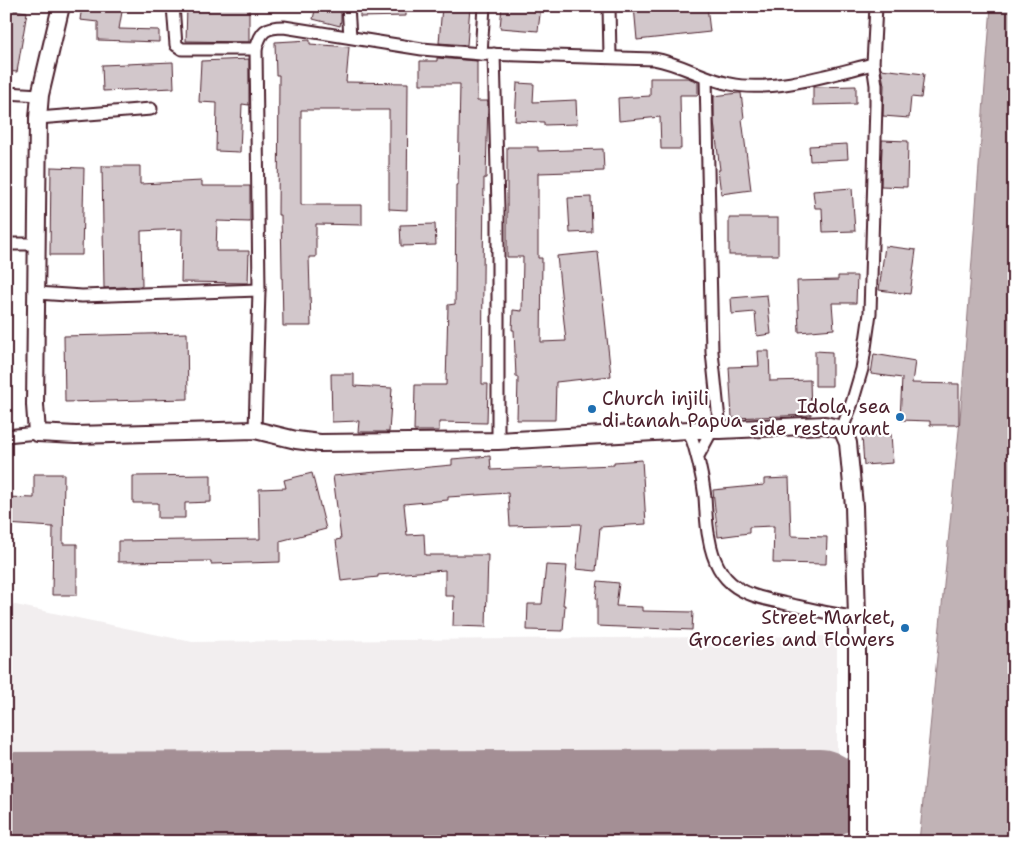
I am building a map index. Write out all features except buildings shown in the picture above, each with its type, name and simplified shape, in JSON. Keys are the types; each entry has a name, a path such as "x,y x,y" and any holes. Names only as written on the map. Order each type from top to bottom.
{"street":[{"path":"37,434 35,405 38,118 40,95 61,6"},
{"path":"173,6 176,42 180,48 186,50 256,49"},
{"path":"348,6 350,37"},
{"path":"481,54 484,6"},
{"path":"609,6 610,57"},
{"path":"856,842 857,618 854,506 848,443 842,428 862,369 870,313 876,95 873,64 876,6"},
{"path":"255,430 259,290 256,49 262,34 273,27 284,27 422,49 481,54 654,59 672,62 706,78 728,84 753,87 796,81 873,64"},
{"path":"494,54 498,208 498,441"},
{"path":"698,456 716,430 712,352 706,78"},
{"path":"6,93 40,95"},
{"path":"38,118 151,109"},
{"path":"6,244 36,244"},
{"path":"37,293 107,295 259,290"},
{"path":"6,436 255,430 296,440 320,443 498,441 689,430 825,425 842,428"},
{"path":"689,430 698,456 705,496 709,539 717,568 730,583 750,595 767,600 822,613 857,618"}],"shaded area":[{"path":"991,6 1014,6 1014,842 919,842 960,420"},
{"path":"6,603 192,642 837,636 837,842 6,842"}],"taxiway":[{"path":"579,796 649,833 667,834 679,831 687,824 689,815 687,803 677,795"}],"runway":[{"path":"6,798 819,795"}],"place":[{"name":"Church injili di tanah Papua","path":"592,409"},
{"name":"Idola, sea side restaurant","path":"900,417"},
{"name":"Street Market, Groceries and Flowers","path":"905,628"}]}
